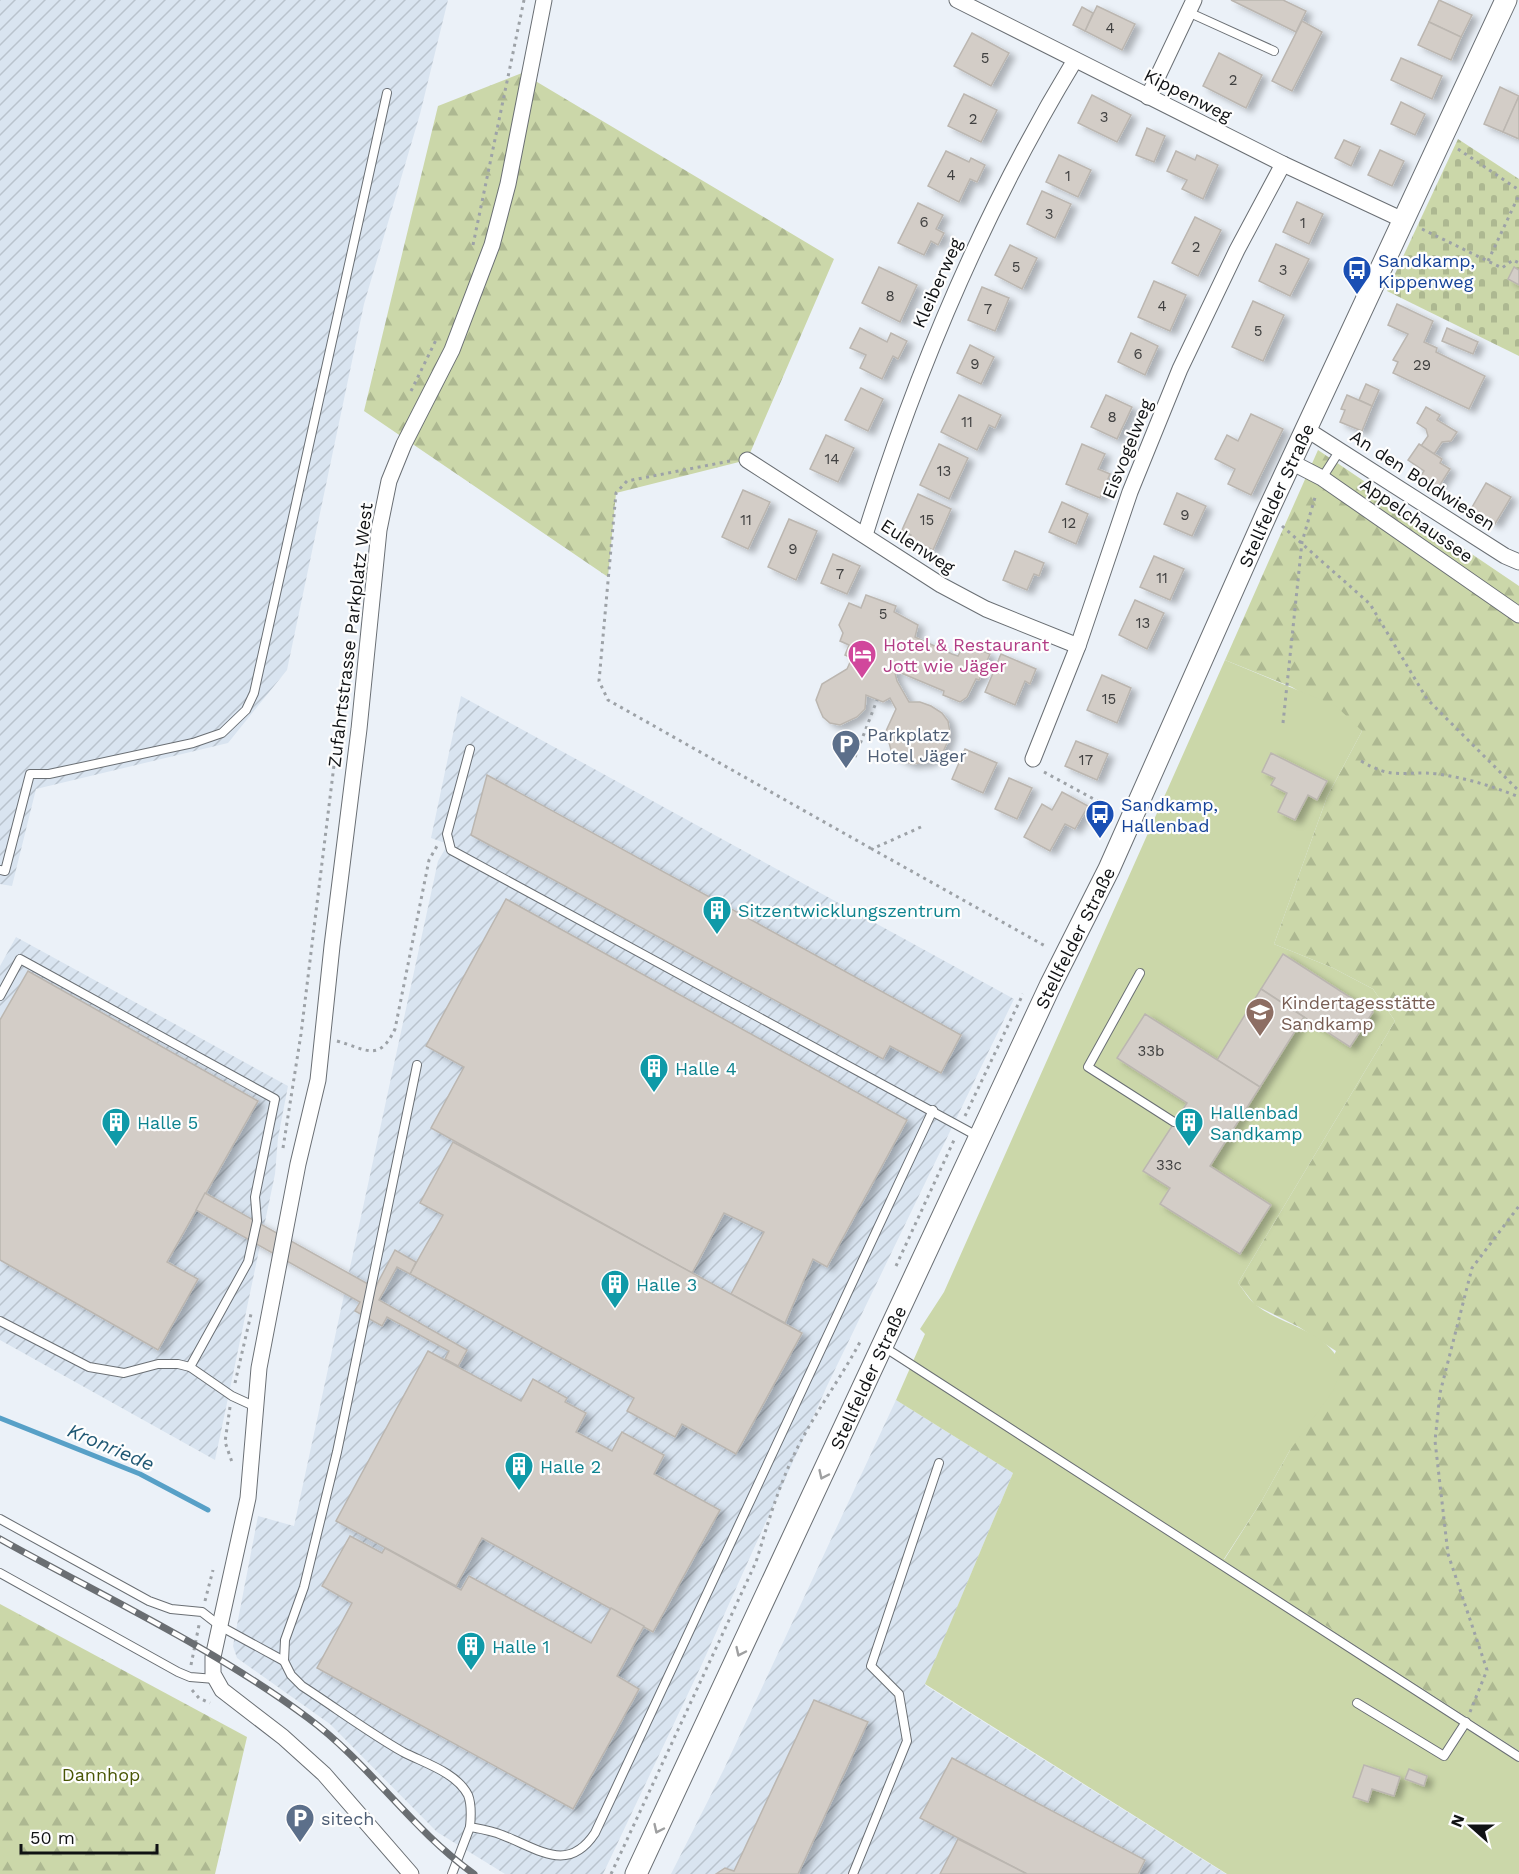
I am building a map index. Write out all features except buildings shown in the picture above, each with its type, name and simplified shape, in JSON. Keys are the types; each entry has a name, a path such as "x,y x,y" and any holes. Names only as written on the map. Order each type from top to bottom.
{"street":[{"name":"Zufahrtstrasse Parkplatz West","path":"215,1679 213,1657 248,1498 260,1368 298,1164 318,1080 359,729 379,530 388,482 404,444 452,350 492,245 508,184 544,0"},
{"name":"Stellfelder Straße","path":"636,1874 1065,956 1109,869 1118,816 1267,513 1506,0"},
{"name":"Kippenweg","path":"963,1 1148,97 1403,220"},
{"path":"1148,97 1191,6"},
{"name":"Kleiberweg","path":"866,535 892,448 952,292 1001,190 1036,124 1075,60"},
{"name":"Eisvogelweg","path":"1033,759 1078,646 1130,492 1180,369 1237,250 1283,164"},
{"name":"An den Boldwiesen","path":"1306,429 1505,556 1519,562"},
{"name":"Eulenweg","path":"747,460 941,585 986,609 1078,646"},
{"name":"Appelchaussee","path":"1291,462 1322,478 1519,615"},
{"path":"215,1679 222,1690 283,1737 324,1774 411,1874"}],"lane":[{"path":"1191,6 1274,51"},
{"path":"0,870 5,871 30,774 49,774 193,743 222,733 246,710 254,693 387,93"},
{"path":"1322,478 1340,450"},
{"path":"470,749 447,834 451,850 981,1137"},
{"path":"0,996 21,959 274,1099 255,1197 256,1221 248,1262 190,1367"},
{"path":"1140,974 1088,1067 1174,1122"},
{"path":"417,1065 337,1452 304,1587 285,1640 284,1660 291,1675 302,1686 403,1752 446,1773 467,1794 470,1804 470,1827 452,1874"},
{"path":"470,1827 501,1834 551,1857 570,1858 587,1846 933,1110"},
{"path":"0,1321 66,1357 99,1369 124,1373 158,1365 178,1364 190,1367 232,1396 256,1407"},
{"path":"883,1346 1519,1757"},
{"path":"853,1874 906,1741 899,1694 871,1666 939,1463"},
{"path":"0,1519 149,1601 171,1608 202,1612 220,1626 284,1660"},
{"path":"0,1573 190,1677 215,1679"},
{"path":"1358,1702 1444,1756 1466,1722"}],"path":[{"path":"1441,138 1519,190"},
{"path":"1488,261 1519,195"},
{"path":"1403,220 1502,268 1513,260 1519,263"},
{"path":"747,460 627,481 616,493 599,681 608,700 1065,956"},
{"path":"1283,723 1302,542 1322,478"},
{"path":"1267,513 1370,604 1427,699 1519,791"},
{"path":"855,757 877,700"},
{"path":"1033,759 1037,769 1118,816"},
{"path":"1361,761 1378,771 1392,775 1434,774 1462,778 1519,797"},
{"path":"872,849 921,827"},
{"path":"324,1037 374,1052 382,1049 390,1041 395,1029 429,860 438,846 448,844"},
{"path":"892,1274 1025,990"},
{"path":"1466,1722 1487,1670 1448,1554 1435,1441 1440,1394 1472,1268 1519,1206"},
{"path":"611,1874 756,1562 770,1511 785,1473 802,1439 863,1337"},
{"path":"190,1677 194,1694 215,1706"}],"shaded area":[{"path":"0,0 448,0 420,114 364,304 287,670 228,743 36,789 12,886 0,884"},
{"path":"461,696 1014,999 827,1386 702,1664 603,1874 505,1874 437,1832 330,1724 237,1658 233,1646 258,1516 294,1526 438,861 448,844 431,838"},
{"path":"16,937 288,1086 278,1138 275,1174 215,1460 0,1340 0,966"},
{"path":"896,1400 1013,1473 925,1685 1226,1874 671,1874 724,1769"}],"green space":[{"path":"522,73 834,259 747,460 616,493 608,577 364,411 438,106"},
{"path":"1458,139 1519,179 1519,356 1387,291"},
{"path":"1318,450 1519,586 1519,1751 1224,1560 1261,1502 1290,1450 1336,1351 1299,1327 1255,1305 1238,1283 1395,1021 1373,989 1333,968 1274,944 1327,797 1362,731 1292,687 1225,660"},
{"path":"1225,660 1336,706 1362,731 1327,797 1274,944 1333,968 1373,989 1395,1021 1238,1283 1256,1305 1327,1345 1342,1367 1333,1391 1290,1450 1261,1502 1224,1559 1519,1751 1519,1874 1227,1874 925,1684 1013,1473 896,1400 925,1334 920,1329 944,1292"},
{"name":"Dannhop","path":"0,1604 247,1737 215,1874 0,1874"}],"waterway":[{"name":"Kronriede","path":"0,1418 140,1474 208,1510"}],"railway":[{"path":"0,1539 196,1646 308,1718 351,1755 430,1837 474,1874"}],"place":[{"name":"Sandkamp, Kippenweg","path":"1357,296"},
{"name":"Hotel & Restaurant Jott wie Jäger","path":"862,680"},
{"name":"Parkplatz Hotel Jäger","path":"846,770"},
{"name":"Sandkamp, Hallenbad","path":"1100,840"},
{"name":"Sitzentwicklungszentrum","path":"717,936"},
{"name":"Kindertagesstätte Sandkamp","path":"1260,1038"},
{"name":"Halle 4","path":"654,1094"},
{"name":"Halle 5","path":"116,1148"},
{"name":"Hallenbad Sandkamp","path":"1189,1148"},
{"name":"Halle 3","path":"615,1310"},
{"name":"Halle 2","path":"519,1492"},
{"name":"Halle 1","path":"471,1672"},
{"name":"sitech","path":"300,1844"}]}
